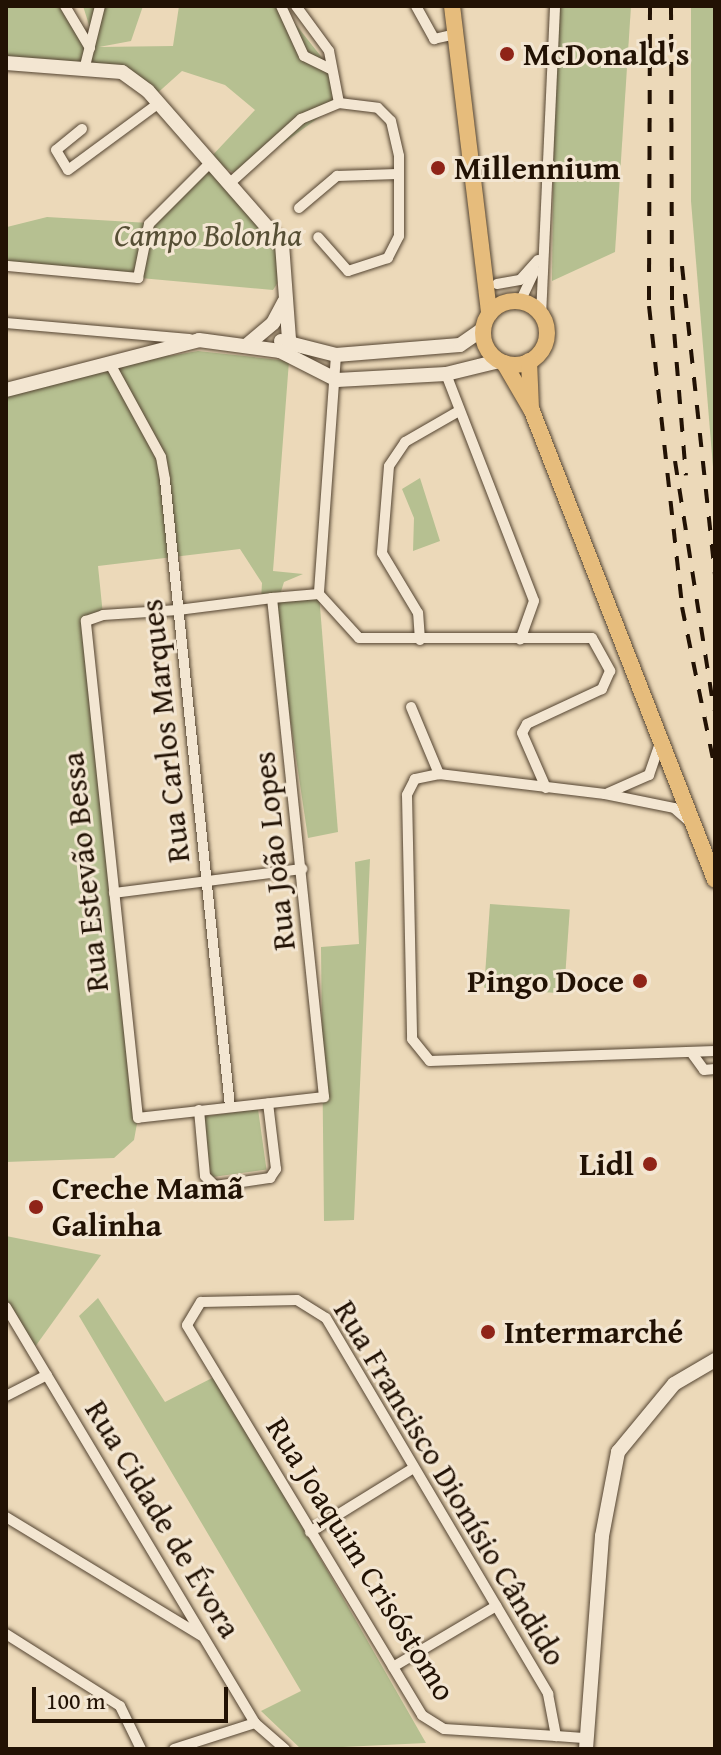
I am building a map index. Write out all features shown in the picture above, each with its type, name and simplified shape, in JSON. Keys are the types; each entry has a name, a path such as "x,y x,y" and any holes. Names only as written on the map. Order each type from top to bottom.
{"main road":[{"path":"452,6 486,266 486,348 502,362 532,411 715,880"},
{"path":"486,266 497,284 515,302 541,316 545,343 529,361 532,411"},
{"path":"486,322 515,302"},
{"path":"502,362 529,361"}],"street":[{"path":"65,6 90,48"},
{"path":"85,66 100,6"},
{"path":"281,6 304,56 331,69"},
{"path":"296,6 329,51 339,103"},
{"path":"416,6 434,39 456,34"},
{"path":"541,316 538,260 555,6"},
{"path":"6,63 85,66 122,72 159,103 282,244 287,344"},
{"path":"82,129 56,150 68,170 159,103"},
{"path":"230,183 301,119 339,103 378,108 391,121 399,236 388,258 348,271 318,237"},
{"path":"8,266 138,278 149,224 211,162"},
{"path":"299,208 337,176 397,174"},
{"path":"497,284 520,280 538,260"},
{"path":"515,302 538,260"},
{"path":"247,345 273,323 284,302"},
{"path":"6,323 247,345 287,344 336,355 460,345 486,322"},
{"path":"273,323 287,344 337,380 446,374 502,362"},
{"path":"6,390 199,340"},
{"path":"336,355 337,380 319,594 359,638 592,638 605,654 610,671 602,689 527,724 522,733 546,788"},
{"name":"Rua Carlos Marques","path":"109,362 161,457 230,1107"},
{"path":"446,374 534,601 520,640"},
{"path":"420,640 418,613 382,553 389,466 405,442 459,411"},
{"path":"178,610 319,594"},
{"name":"Rua João Lopes","path":"268,1103 324,1097 272,598"},
{"name":"Rua Estevão Bessa","path":"178,610 86,621 138,1118 199,1110"},
{"path":"411,707 439,774"},
{"path":"605,794 649,775 660,741"},
{"path":"693,823 674,808 605,794 439,774 415,779 407,795 412,1039 430,1061 715,1051"},
{"path":"114,893 302,869"},
{"path":"691,1052 704,1070 715,1069"},
{"path":"268,1103 276,1169 270,1178 215,1186 205,1176 199,1110 230,1107 268,1103"},
{"name":"Rua Francisco Dionísio Cândido","path":"189,1315 201,1302 313,1305 548,1694 556,1736"},
{"name":"Rua Cidade de Évora","path":"6,1307 255,1723 285,1749"},
{"name":"Rua Joaquim Crisóstomo","path":"189,1315 187,1325 422,1715 444,1729 556,1736"},
{"path":"556,1736 587,1744 603,1524 618,1452 674,1384 715,1360"},
{"path":"6,1396 47,1375"},
{"path":"310,1532 412,1469"},
{"path":"6,1517 204,1637"},
{"path":"393,1667 496,1606"},
{"path":"6,1634 120,1706 141,1749"},
{"path":"174,1749 255,1723"}],"green space":[{"name":"Campo Bolonha","path":"6,6 65,6 95,44 83,6 143,6 131,41 99,47 173,46 179,6 281,6 331,69 339,103 239,175 214,163 267,225 286,270 273,290 8,266 7,227 47,217 149,223 255,110 225,85 182,71 153,97 122,72 6,63"},
{"path":"555,6 631,6 615,252 552,281"},
{"path":"691,6 715,6 715,491 691,201"},
{"path":"168,346 169,356 198,351 289,361 273,571 303,574 284,582 279,598 261,600 262,583 240,549 98,566 103,615 86,621 138,1118 134,1140 114,1158 6,1162 6,390"},
{"path":"420,478 440,541 413,551 414,518 402,489"},
{"path":"319,594 338,832 308,838 273,603"},
{"path":"370,859 354,1220 324,1221 321,947 359,944 355,862"},
{"path":"490,904 570,910 564,993 484,988"},
{"path":"258,1109 266,1169 211,1177 203,1117"},
{"path":"6,1236 101,1255 32,1351 6,1310"},
{"path":"98,1298 165,1402 216,1376 426,1743 301,1749 261,1711 301,1691 79,1316"}],"railway":[{"path":"650,6 649,306 682,607 715,769"},
{"path":"671,6 672,306 686,475"},
{"path":"682,266 715,574"},
{"path":"675,461 714,710"}],"place":[{"name":"McDonald's","path":"507,54"},
{"name":"Millennium","path":"438,168"},
{"name":"Pingo Doce","path":"640,981"},
{"name":"Lidl","path":"650,1164"},
{"name":"Creche Mamã Galinha","path":"36,1207"},
{"name":"Intermarché","path":"488,1332"}]}
